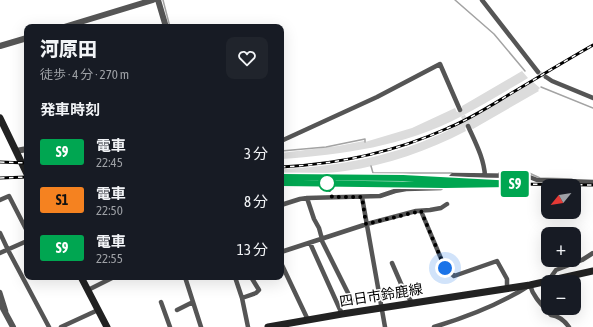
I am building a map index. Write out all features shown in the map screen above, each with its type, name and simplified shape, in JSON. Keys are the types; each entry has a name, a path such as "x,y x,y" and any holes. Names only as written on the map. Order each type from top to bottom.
{"main road":[{"path":"0,118 24,168"},
{"name":"四日市鈴鹿線","path":"575,275 593,271"},
{"path":"83,280 107,327"},
{"name":"四日市鈴鹿線","path":"268,327 541,282"}],"street":[{"path":"76,24 154,0"},
{"path":"158,0 165,24"},
{"path":"482,0 538,72"},
{"path":"0,46 24,39"},
{"path":"284,140 377,97 440,64 460,110"},
{"path":"546,77 552,81 593,98"},
{"path":"468,126 480,154 485,176"},
{"path":"16,151 24,150"},
{"path":"284,204 307,198 380,196 406,189 440,188 453,175 527,176 536,180 593,182"},
{"path":"0,200 9,196 24,225"},
{"path":"362,197 385,327"},
{"path":"307,198 322,239 352,301 339,306"},
{"path":"284,251 366,224 421,211 441,208 447,204"},
{"path":"421,211 445,268 454,276 497,261 507,279 507,288"},
{"path":"0,233 49,327"},
{"path":"0,253 24,242"},
{"path":"310,243 342,314"},
{"path":"552,275 556,270 582,260 593,253"},
{"path":"392,263 402,286 412,303"},
{"path":"284,269 308,320"},
{"path":"88,290 108,280"},
{"path":"186,280 201,327"},
{"path":"236,280 242,298 248,327"},
{"path":"242,298 256,293 259,290 253,280"},
{"path":"434,327 453,321 508,298 530,285 531,291 551,315 564,320 569,327"},
{"path":"0,292 8,318"},
{"path":"161,302 170,327"},
{"path":"177,310 193,302"},
{"path":"0,303 13,327"},
{"path":"0,307 8,318"},
{"path":"61,327 98,310"}],"shaded area":[{"path":"522,71 528,78 460,117 417,135 395,142 350,152 284,159 284,153 365,142 412,128 455,108 457,112 462,110 462,106"},
{"path":"533,82 540,88 538,90 539,91 473,129 469,126 465,128 466,131 422,151 392,161 345,171 284,174 284,169 325,166 390,153 451,129"}],"waterway":[{"path":"163,0 169,24"},
{"path":"455,0 494,34 525,71"},
{"path":"541,87 593,108"},
{"path":"284,151 326,147 365,139 365,142"},
{"path":"371,166 373,173 452,173"},
{"path":"499,173 527,172 540,178 572,179"}],"tunnel":[{"path":"538,72 546,77"},
{"path":"460,110 468,126"}],"railway":[{"path":"284,167 345,160 408,144 472,116 593,45"},
{"path":"0,162 24,163"},
{"path":"0,178 24,177"},
{"path":"284,183 593,185"}],"train":[{"name":"S9","path":"284,177 403,178 515,184 445,185 284,183"}],"route":[{"path":"327,183 332,197 362,197 366,224 421,211 445,268"}]}
